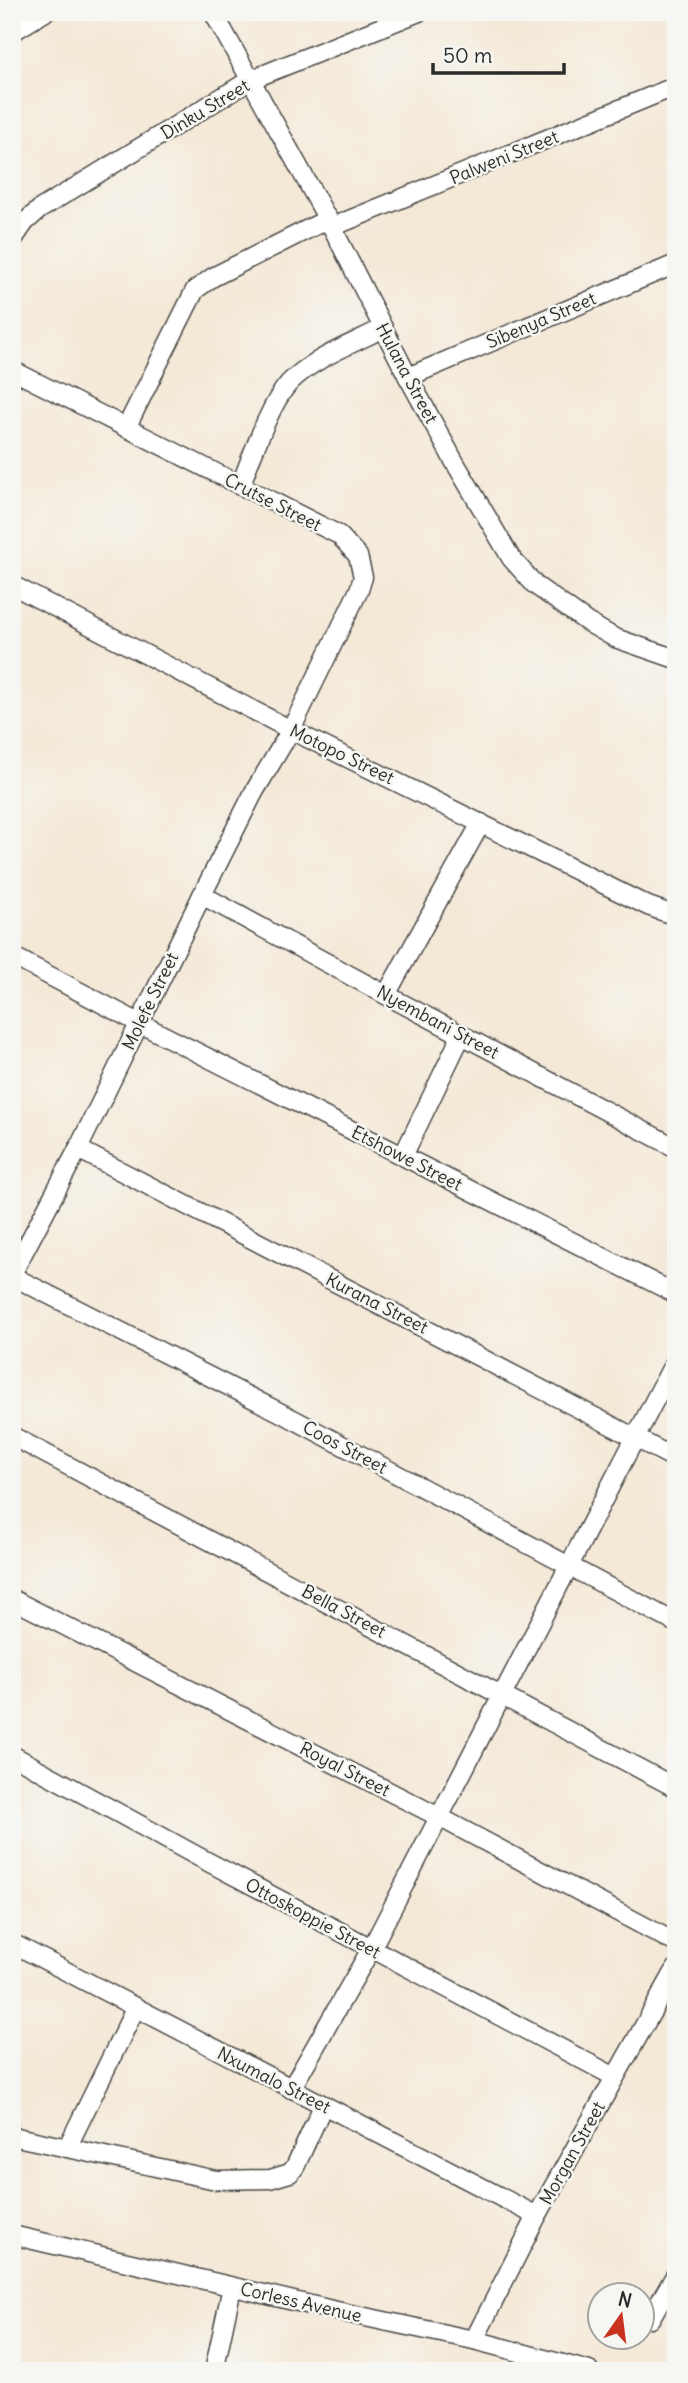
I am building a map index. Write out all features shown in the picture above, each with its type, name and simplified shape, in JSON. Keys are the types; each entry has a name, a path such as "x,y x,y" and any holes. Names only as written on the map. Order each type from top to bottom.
{"street":[{"path":"12,32 45,12"},
{"name":"Hulana Street","path":"213,12 330,223 408,377 511,558 536,585 587,622 615,638 676,659"},
{"name":"Dinku Street","path":"12,241 40,209 250,80 419,12"},
{"name":"Palweni Street","path":"126,428 195,290 213,277 330,223 676,86"},
{"name":"Sibenya Street","path":"408,377 676,264"},
{"path":"240,486 273,409 287,385 320,361 383,328"},
{"name":"Crutse Street","path":"12,370 339,536 358,556 362,568 359,590 291,730"},
{"name":"Motopo Street","path":"12,585 291,730 648,906 676,916"},
{"name":"Molefe Street","path":"12,1275 78,1149 254,792 291,730"},
{"path":"386,995 481,823"},
{"name":"Nyembani Street","path":"202,895 676,1148"},
{"name":"Etshowe Street","path":"12,956 676,1294"},
{"path":"403,1156 462,1034"},
{"name":"Kurana Street","path":"78,1149 676,1459"},
{"name":"Coos Street","path":"12,1275 295,1420 676,1623"},
{"path":"291,2089 371,1949 676,1359"},
{"name":"Bella Street","path":"12,1436 676,1788"},
{"name":"Royal Street","path":"12,1598 676,1942"},
{"name":"Ottoskoppie Street","path":"12,1755 615,2077"},
{"name":"Nxumalo Street","path":"12,1943 537,2216"},
{"name":"Morgan Street","path":"474,2340 537,2216 676,1969"},
{"path":"67,2148 136,2007"},
{"path":"12,2136 216,2180 270,2179 290,2173 295,2167 323,2105"},
{"name":"Corless Avenue","path":"12,2235 474,2340 589,2371"},
{"path":"656,2309 676,2274"},
{"path":"214,2371 232,2287"}]}
